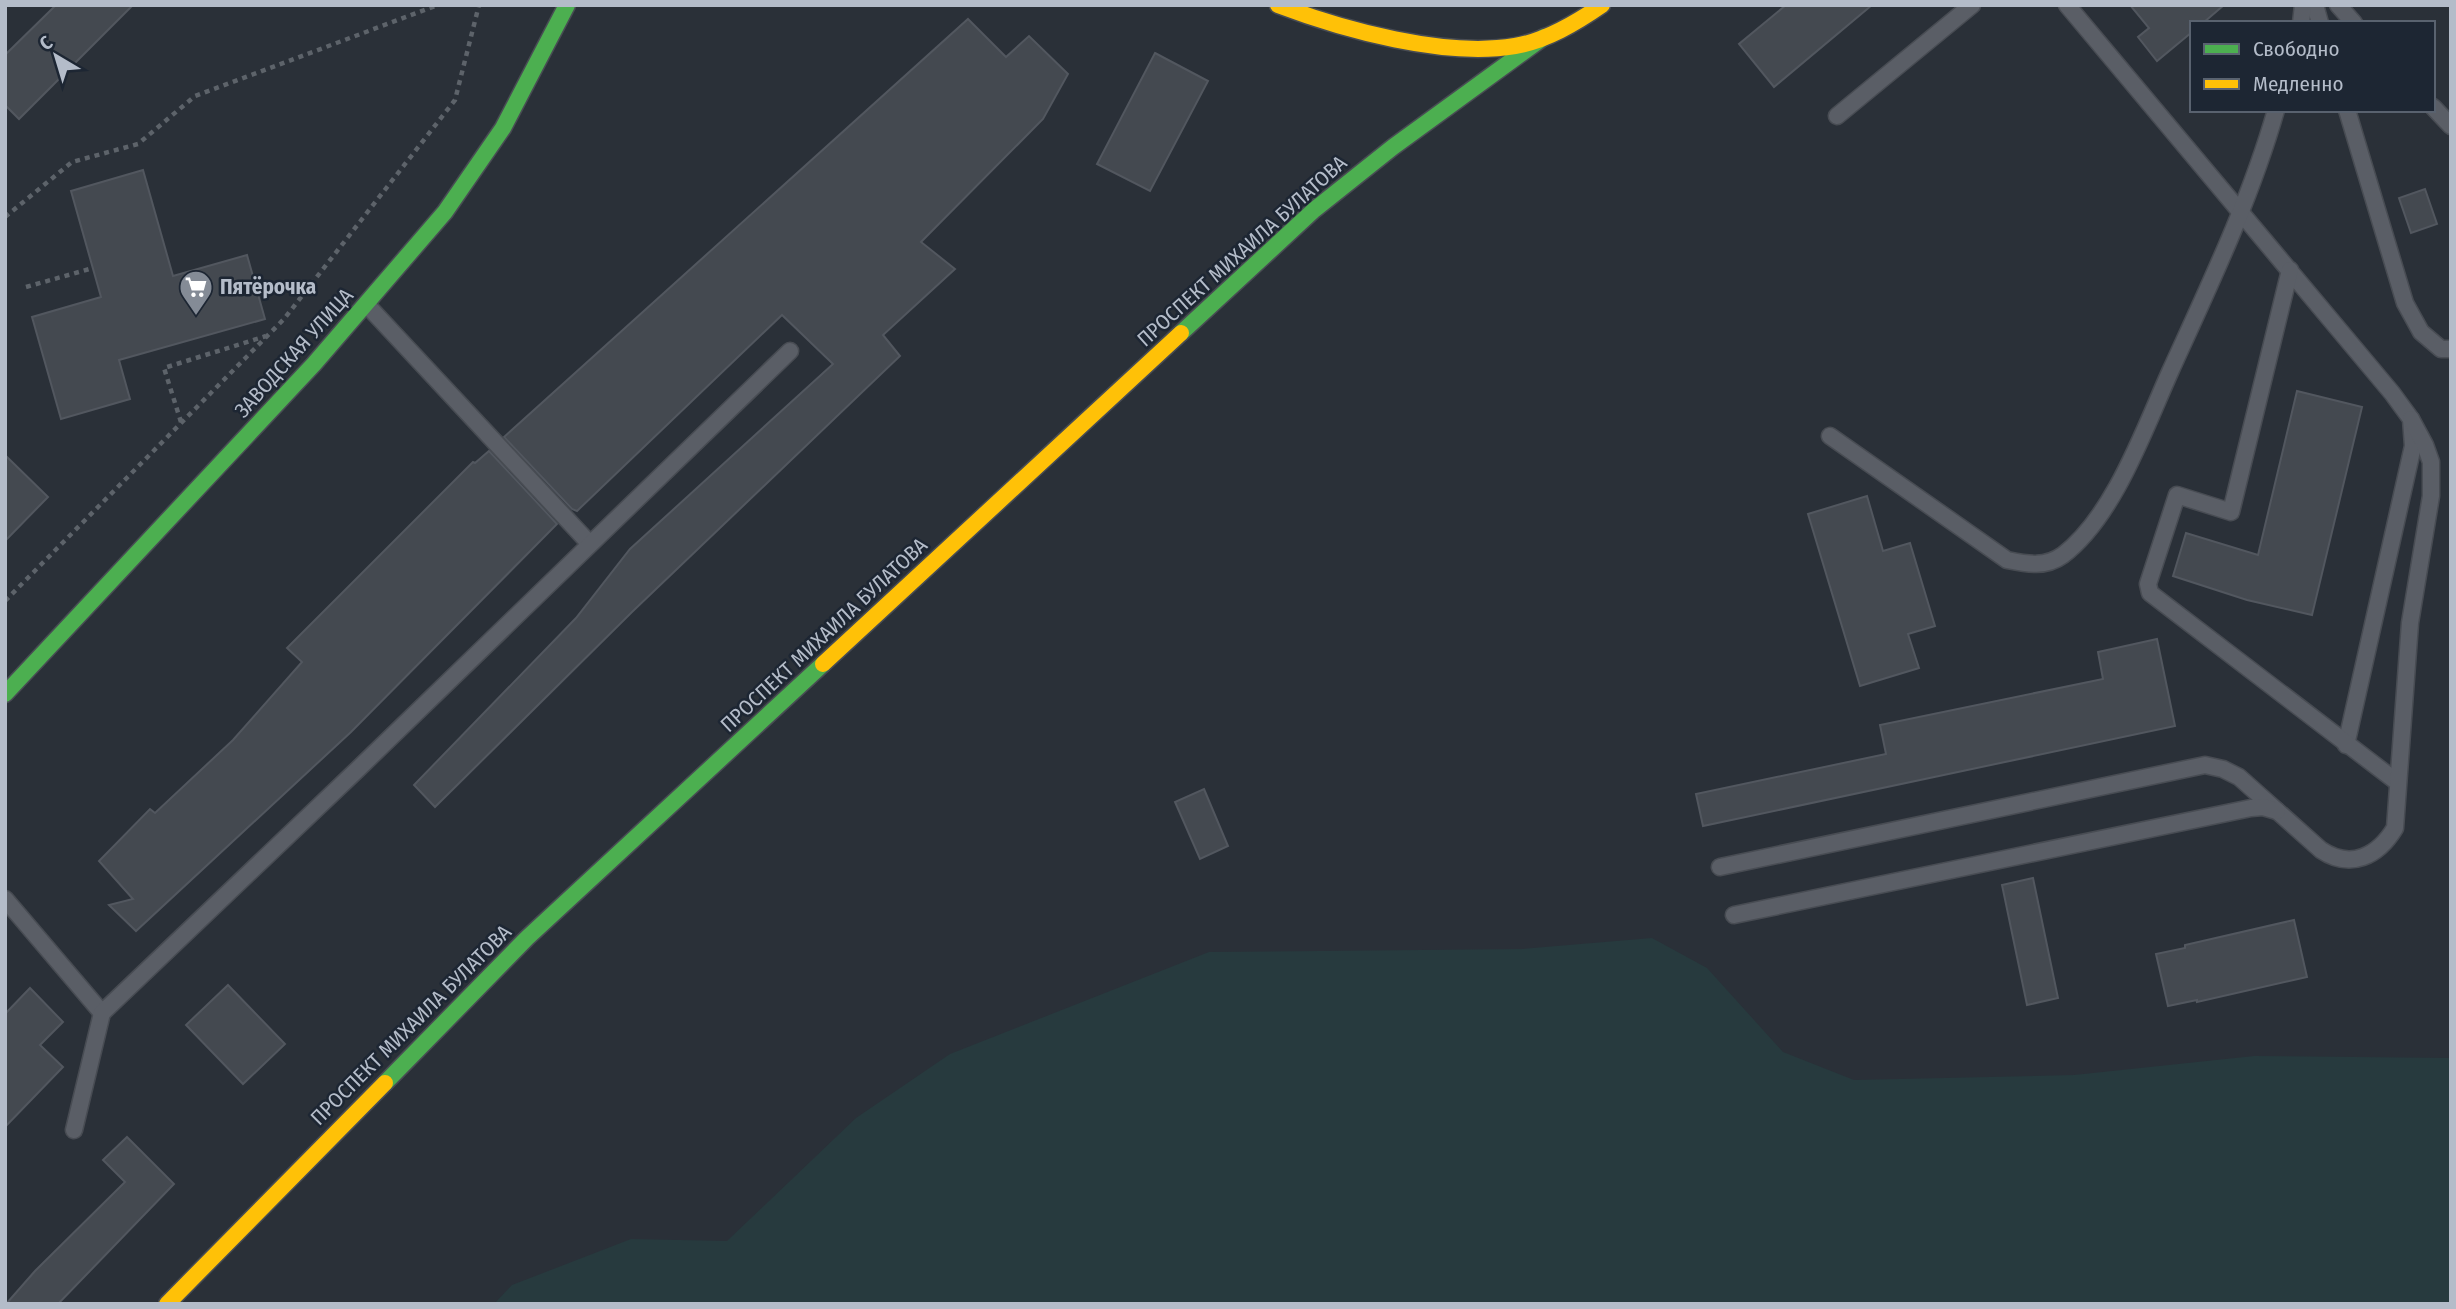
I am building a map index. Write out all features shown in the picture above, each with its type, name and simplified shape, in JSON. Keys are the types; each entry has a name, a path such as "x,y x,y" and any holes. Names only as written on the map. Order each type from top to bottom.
{"street":[{"name":"ЗАВОДСКАЯ УЛИЦА","path":"5,694 367,305 444,212 503,128 567,5"},
{"path":"1278,5 1326,22 1417,41 1457,46 1515,46 1545,37 1602,5"},
{"name":"ПРОСПЕКТ МИХАИЛА БУЛАТОВА","path":"167,1304 527,938 1314,210 1392,147 1545,37"}],"lane":[{"path":"1837,116 1972,5"},
{"path":"1720,867 2205,765 2223,769 2239,777 2333,858 2350,859 2371,855 2386,844 2395,828 2410,623 2431,496 2431,462 2426,445 2392,393 2067,5"},
{"path":"2338,5 2352,21"},
{"path":"2435,109 2451,126"},
{"path":"1830,436 2007,560 2036,566 2062,555 2089,527 2116,489 2226,249 2275,112"},
{"path":"2348,112 2405,303 2421,332 2441,349 2451,349"},
{"path":"2290,270 2231,512 2177,495 2148,584 2154,598 2398,782"},
{"path":"367,305 590,544"},
{"path":"74,1130 102,1013 790,351"},
{"path":"2346,745 2413,446 2411,419"},
{"path":"1734,915 2251,808 2263,807 2278,812"},
{"path":"5,899 102,1013"}],"path":[{"path":"5,217 72,162 138,144 195,96 438,5"},
{"path":"5,601 284,319 455,100 479,5"},
{"path":"26,287 93,268"},
{"path":"181,422 164,368 267,336"}],"green space":[{"path":"1652,938 1707,968 1783,1052 1854,1080 2074,1075 2254,1056 2451,1058 2451,1304 494,1304 512,1285 631,1239 727,1241 856,1118 950,1054 1209,952 1522,949"}],"building":[{"path":"56,5 133,5 19,119 5,105 5,55"},
{"path":"1786,5 1872,5 1774,87 1739,44"},
{"path":"2130,5 2224,5 2205,21 2190,21 2190,34 2157,61 2138,37 2149,28"},
{"path":"968,19 1006,57 1029,36 1068,74 1043,119 921,242 955,269 883,335 900,356 632,612 435,807 414,785 576,618 630,549 833,364 782,315 577,511 572,509 504,437"},
{"path":"1155,53 1208,81 1150,191 1097,164"},
{"path":"143,170 173,276 247,255 265,319 119,360 130,399 61,419 32,317 101,297 71,191"},
{"path":"2425,189 2437,224 2411,233 2399,198"},
{"path":"2297,391 2362,407 2312,615 2247,600 2173,576 2186,533 2258,555"},
{"path":"489,451 557,524 351,732 136,931 109,905 133,899 99,861 150,809 155,813 233,740 302,662 287,648 473,462"},
{"path":"5,455 48,497 5,541"},
{"path":"1867,496 1883,551 1910,543 1935,626 1908,634 1919,668 1860,686 1808,514"},
{"path":"2157,639 2175,726 1703,826 1696,794 1886,754 1880,725 2103,679 2098,652"},
{"path":"1204,789 1228,846 1200,859 1175,802"},
{"path":"2033,878 2058,998 2027,1005 2002,885"},
{"path":"2294,920 2307,977 2168,1006 2156,954"},
{"path":"228,985 285,1044 243,1084 186,1025"},
{"path":"30,988 63,1022 40,1045 63,1067 5,1127 5,1014"},
{"path":"127,1137 174,1184 58,1304 6,1304 35,1271 125,1182 103,1160"}],"traffic: fast":[{"path":"5,694 314,364 445,212 503,128 567,5"},
{"path":"1181,333 1314,210 1393,147 1544,37"},
{"path":"385,1083 527,938 823,664"}],"traffic: slow":[{"path":"1278,5 1333,24 1395,39 1427,45 1487,49 1527,44 1549,36 1602,5"},
{"path":"823,664 1181,333"},
{"path":"167,1304 385,1083"}],"place":[{"name":"Пятёрочка","path":"196,317"}]}
